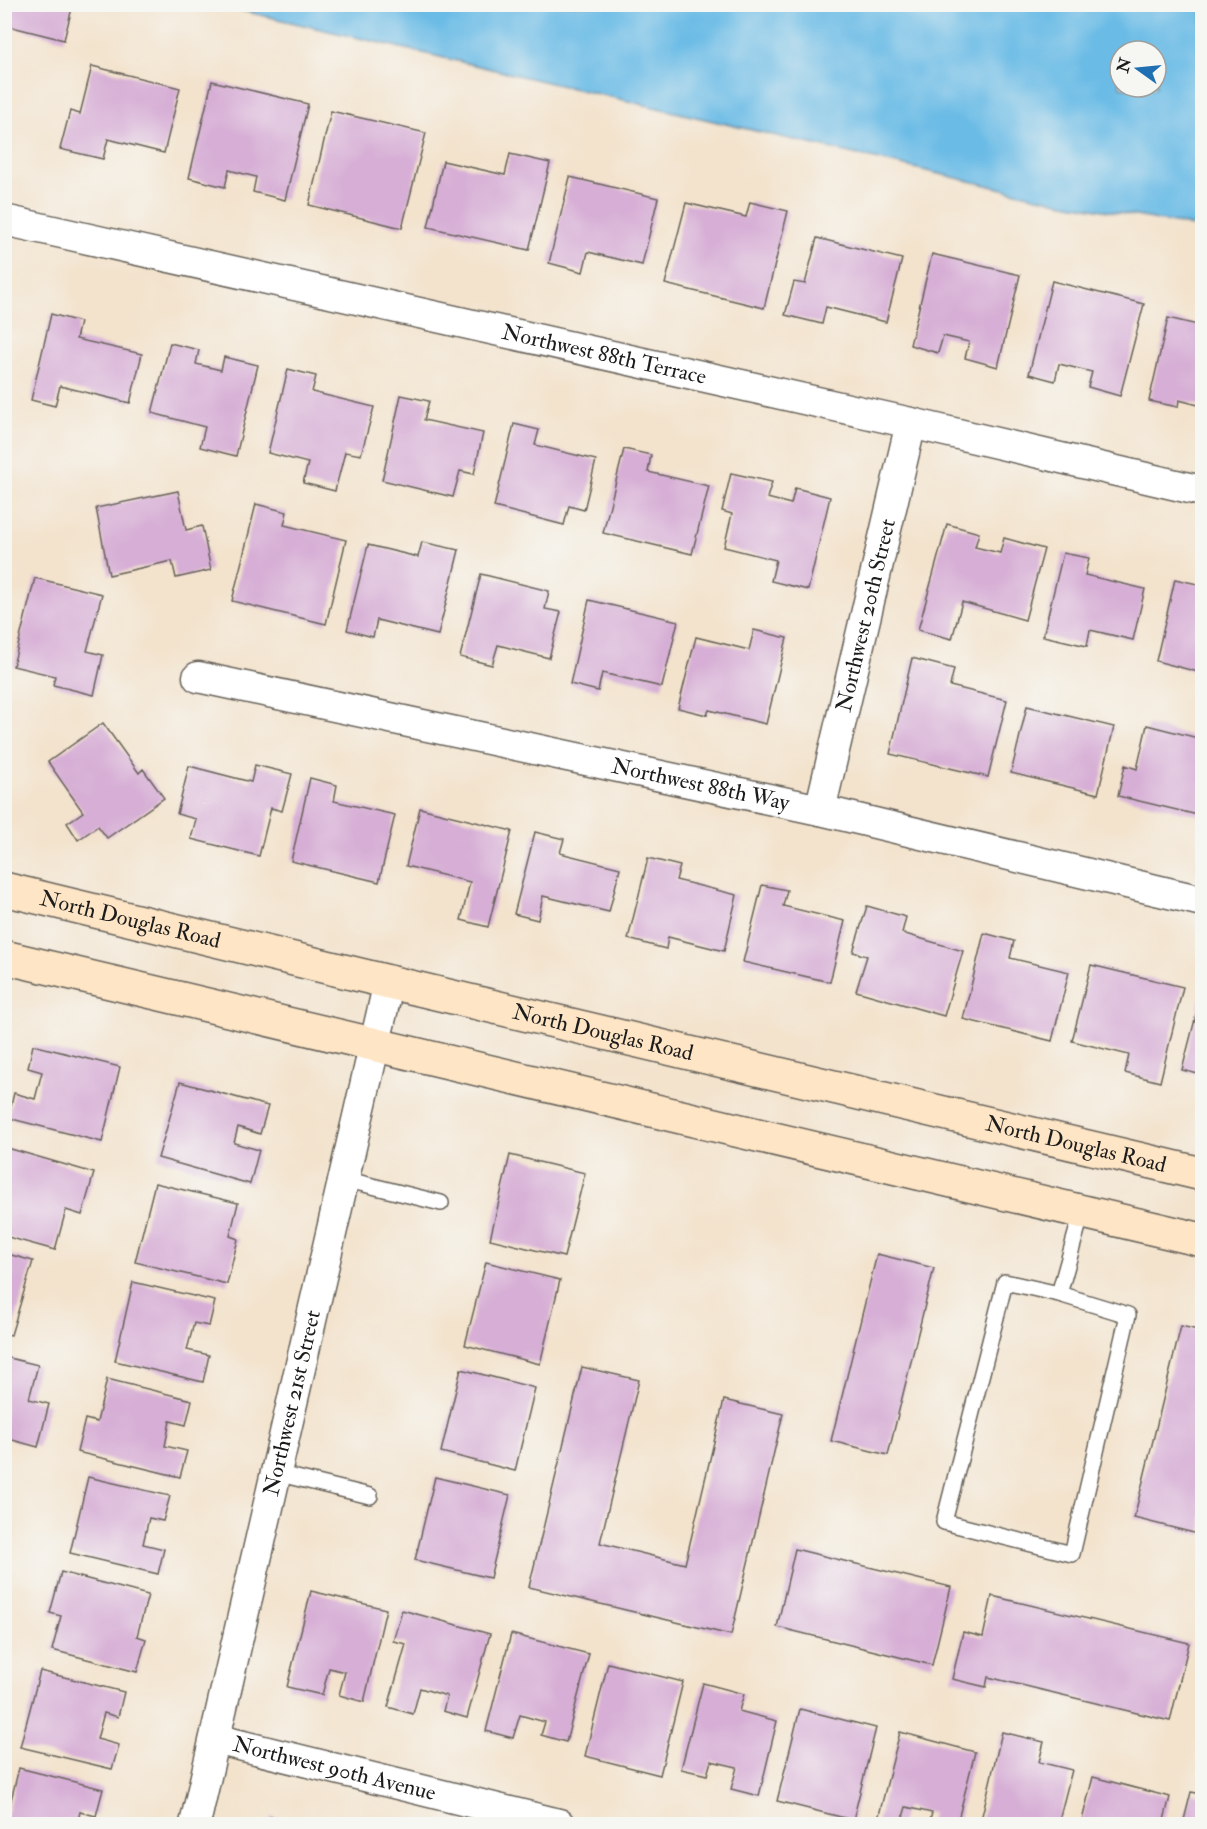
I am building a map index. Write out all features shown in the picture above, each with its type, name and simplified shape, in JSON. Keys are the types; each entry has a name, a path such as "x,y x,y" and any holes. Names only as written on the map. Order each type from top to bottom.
{"main road":[{"name":"North Douglas Road","path":"4,889 1203,1174"},
{"path":"4,957 1203,1240"}],"street":[{"name":"Northwest 88th Terrace","path":"4,220 911,423 1203,491"},
{"name":"Northwest 20th Street","path":"820,810 911,423"},
{"name":"Northwest 88th Way","path":"198,677 820,810 1203,901"},
{"name":"Northwest 21st Street","path":"195,1824 389,982"},
{"name":"Northwest 90th Avenue","path":"215,1739 559,1824"}],"lane":[{"path":"344,1179 441,1203"},
{"path":"1059,1294 1082,1212"},
{"path":"1005,1282 1059,1294 1128,1315 1072,1554 945,1522 1005,1282"},
{"path":"276,1473 370,1496"}],"water":[{"path":"218,5 1202,5 1202,228 1059,202"}],"building":[{"path":"4,4 73,4 64,40 4,25"},
{"path":"92,66 180,88 164,153 108,139 103,159 60,149 70,111 80,114"},
{"path":"212,81 308,104 285,200 253,192 256,177 229,170 225,187 189,178"},
{"path":"331,111 426,133 402,228 309,205"},
{"path":"510,154 550,163 529,250 428,227 443,161 505,175"},
{"path":"570,177 658,198 642,265 588,252 583,272 549,263"},
{"path":"750,202 788,211 764,308 665,284 686,203 746,217"},
{"path":"817,238 902,259 886,322 826,307 822,324 785,315 794,282 805,284"},
{"path":"932,254 1020,275 998,367 965,358 969,342 943,336 938,353 910,345"},
{"path":"1052,281 1144,304 1120,396 1088,387 1092,372 1059,364 1055,381 1029,374"},
{"path":"51,314 80,322 76,339 142,354 130,403 60,386 55,406 31,400"},
{"path":"1168,318 1202,326 1202,406 1179,400 1178,407 1149,401"},
{"path":"170,343 199,350 196,364 221,370 224,357 258,365 236,456 200,447 205,427 152,413"},
{"path":"288,369 316,376 312,392 374,407 361,455 345,452 335,491 303,483 308,463 268,453"},
{"path":"401,395 429,401 424,420 483,433 474,474 460,471 453,497 382,480"},
{"path":"514,424 539,430 535,445 596,460 584,510 569,506 564,525 494,507"},
{"path":"624,449 651,455 648,472 709,486 692,554 603,533"},
{"path":"731,473 772,482 767,498 791,504 795,488 830,497 808,590 771,581 776,560 724,547 732,514 722,511"},
{"path":"178,491 186,530 202,526 211,570 176,578 172,561 109,575 96,508"},
{"path":"256,504 287,512 284,525 346,540 326,624 232,601"},
{"path":"947,524 979,533 975,547 1000,553 1004,538 1044,549 1025,620 962,602 952,639 918,630"},
{"path":"422,542 459,550 438,635 377,620 373,637 347,630 368,545 418,557"},
{"path":"1063,553 1089,558 1085,575 1145,589 1133,640 1090,630 1087,646 1043,636"},
{"path":"481,574 549,591 545,609 561,612 549,658 498,645 492,665 460,657"},
{"path":"35,578 102,594 87,651 103,655 94,695 53,685 55,676 13,666"},
{"path":"1175,579 1202,585 1202,673 1156,661"},
{"path":"589,600 678,621 662,687 602,673 598,691 570,684"},
{"path":"754,630 787,638 766,724 709,710 707,715 678,708 696,637 749,650"},
{"path":"912,658 954,669 950,686 1007,700 988,777 890,754"},
{"path":"1027,706 1114,727 1098,794 1011,773"},
{"path":"103,723 139,773 143,769 164,798 107,838 98,826 78,840 67,823 83,812 48,762"},
{"path":"1147,725 1202,739 1202,816 1118,796 1125,765 1137,769"},
{"path":"255,765 292,774 282,811 271,808 259,856 191,839 196,819 177,814 189,766 251,782"},
{"path":"310,778 337,785 334,801 395,815 379,882 291,861"},
{"path":"420,808 512,831 488,927 461,920 470,882 406,866"},
{"path":"535,832 564,839 560,853 620,868 609,912 543,896 538,920 514,914"},
{"path":"648,858 680,866 676,880 737,895 724,951 668,937 666,949 628,939"},
{"path":"762,885 787,890 783,906 845,921 830,982 743,962"},
{"path":"867,906 906,917 902,933 963,951 944,1016 856,991 867,956 853,952"},
{"path":"984,933 1014,941 1010,958 1069,972 1052,1041 963,1019"},
{"path":"1091,965 1183,987 1160,1082 1125,1073 1129,1055 1072,1041"},
{"path":"1202,992 1202,1075 1182,1070"},
{"path":"33,1045 120,1067 102,1142 8,1118 14,1093 35,1099 42,1072 28,1068"},
{"path":"180,1082 268,1106 260,1134 238,1127 234,1143 259,1150 250,1184 158,1158"},
{"path":"4,1147 94,1173 82,1215 66,1210 55,1250 4,1236"},
{"path":"510,1155 585,1173 564,1257 490,1239"},
{"path":"155,1183 238,1203 230,1236 238,1239 227,1284 135,1262"},
{"path":"4,1253 33,1261 11,1335 4,1334"},
{"path":"877,1254 934,1268 888,1455 831,1441"},
{"path":"486,1262 560,1280 540,1364 465,1345"},
{"path":"133,1282 215,1301 209,1326 194,1323 187,1350 209,1355 203,1382 115,1361"},
{"path":"1181,1326 1202,1331 1202,1535 1134,1518"},
{"path":"5,1357 38,1365 29,1399 49,1404 38,1447 5,1438"},
{"path":"582,1367 639,1380 600,1543 685,1564 724,1400 783,1414 731,1635 529,1587"},
{"path":"461,1369 535,1388 515,1471 441,1452"},
{"path":"107,1379 192,1400 186,1425 170,1421 165,1446 187,1451 180,1477 77,1452 85,1419 97,1422"},
{"path":"88,1477 170,1496 163,1521 149,1518 143,1544 164,1549 158,1574 70,1553"},
{"path":"435,1477 510,1495 490,1578 415,1560"},
{"path":"795,1549 951,1587 932,1665 777,1627"},
{"path":"61,1572 148,1595 137,1636 146,1639 137,1672 52,1650 61,1616 50,1613"},
{"path":"311,1591 386,1609 364,1702 339,1695 345,1672 329,1668 322,1695 287,1687"},
{"path":"992,1596 1189,1643 1170,1721 988,1677 986,1687 952,1679 963,1632 983,1637"},
{"path":"402,1610 490,1634 467,1718 443,1711 447,1696 420,1688 413,1714 388,1707 406,1644 393,1641"},
{"path":"511,1634 589,1654 566,1742 541,1735 545,1722 520,1715 513,1738 486,1731"},
{"path":"608,1663 683,1682 660,1775 585,1756"},
{"path":"40,1671 124,1692 118,1717 104,1713 97,1739 119,1745 112,1769 20,1747"},
{"path":"703,1683 744,1694 739,1711 777,1721 759,1796 731,1789 737,1767 711,1761 707,1775 681,1769"},
{"path":"800,1709 876,1728 853,1820 777,1801"},
{"path":"900,1732 975,1752 957,1824 929,1824 932,1813 906,1807 901,1824 877,1823"},
{"path":"1002,1732 1044,1742 1039,1762 1072,1770 1058,1824 980,1824"},
{"path":"19,1768 103,1789 96,1816 80,1812 77,1824 5,1824"},
{"path":"1093,1777 1170,1797 1163,1824 1081,1824"},
{"path":"1191,1792 1202,1794 1202,1824 1183,1824"},
{"path":"271,1817 299,1824 269,1824"}]}
